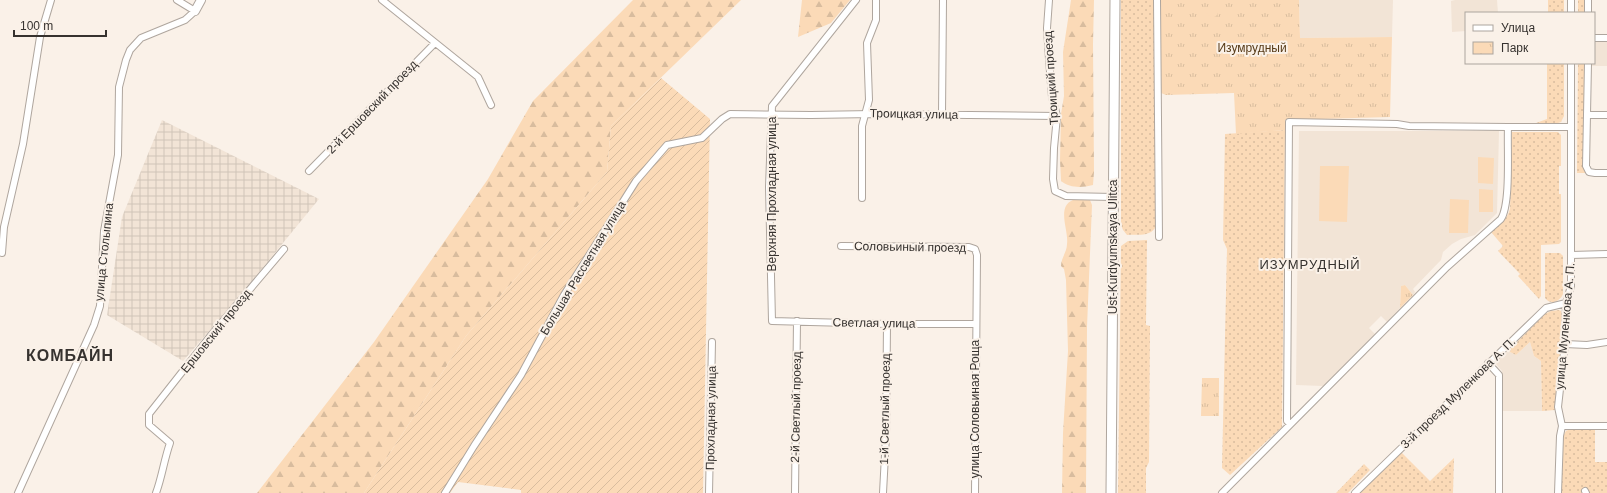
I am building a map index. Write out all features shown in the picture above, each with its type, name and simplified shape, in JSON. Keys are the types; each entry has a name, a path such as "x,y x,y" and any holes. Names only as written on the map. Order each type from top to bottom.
{"main road":[{"name":"Ust-Kurdyumskaya Ulitca","path":"1111,493 1115,0"}],"street":[{"path":"2,254 4,227 22,144 40,37 51,0"},
{"path":"177,0 195,11 201,0"},
{"path":"382,0 478,77 491,105"},
{"name":"Верхняя Прохладная улица","path":"772,321 769,187 772,106 856,0"},
{"path":"862,198 862,126 869,100 867,43 875,23 876,0"},
{"path":"942,114 943,0"},
{"name":"Троицкий проезд","path":"1048,0 1047,28 1049,59 1052,97 1057,116 1053,179 1055,191 1066,196 1113,197"},
{"path":"1157,0 1159,237"},
{"path":"1571,0 1571,12"},
{"path":"1588,0 1588,12"},
{"name":"улица Столыпина","path":"18,493 94,325 100,306 104,231 118,155 119,87 126,60 130,50 141,38 185,20 195,11"},
{"path":"1595,38 1607,38"},
{"name":"2-й Ершовский проезд","path":"310,171 435,43"},
{"name":"улица Муленкова А. П.","path":"1558,493 1560,436 1562,426 1558,407 1565,344 1566,302 1571,286 1571,64"},
{"path":"1588,64 1586,166 1589,172 1607,173"},
{"name":"Большая Рассветная улица","path":"445,493 521,375 564,295 636,182 660,153 667,145 702,138 722,119 730,114 772,115"},
{"name":"Троицкая улица","path":"772,115 942,114 1057,116"},
{"path":"1587,115 1607,115"},
{"path":"1290,424 1286,421 1289,122 1391,124 1409,126 1571,127"},
{"path":"1222,493 1447,267 1501,219 1504,214 1507,200 1508,127"},
{"name":"Соловьиный проезд","path":"841,246 969,246 975,249 977,255 976,324"},
{"name":"Ершовский проезд","path":"156,493 163,474 170,443 150,425 149,414 212,334 284,249"},
{"path":"1571,255 1607,254"},
{"name":"3-й проезд Муленкова А. П.","path":"1355,493 1546,308 1566,302"},
{"name":"Светлая улица","path":"772,321 887,324 976,324"},
{"name":"2-й Светлый проезд","path":"795,493 797,322"},
{"name":"1-й Светлый проезд","path":"883,493 886,436 887,324"},
{"name":"улица Соловьиная Роща","path":"975,493 976,324"},
{"name":"Прохладная улица","path":"710,493 712,342"},
{"path":"1565,344 1587,345 1607,342"},
{"path":"1488,363 1499,375 1499,493"},
{"path":"1562,426 1607,426"}],"shaded area":[{"path":"1299,0 1393,0 1392,37 1300,38"},
{"path":"1497,0 1498,12 1465,12 1465,31 1452,32 1451,1"},
{"path":"1607,40 1607,66 1589,66 1589,64 1595,64 1595,41"},
{"path":"162,120 319,199 238,298 183,361 107,315 122,217"},
{"path":"1299,131 1499,131 1497,213 1475,235 1461,239 1452,244 1443,252 1441,260 1413,289 1415,292 1413,295 1405,285 1401,286 1400,308 1387,322 1381,316 1369,328 1375,334 1323,386 1296,385"},
{"path":"1530,342 1534,356 1541,361 1542,411 1501,411 1502,371 1495,363 1508,351 1516,355"}],"green space":[{"path":"633,0 741,0 611,126 607,172 466,336 364,493 257,493 374,342 488,179 533,101"},
{"path":"802,0 850,0 831,23 798,37"},
{"path":"1071,0 1094,0 1094,172 1093,185 1084,187 1068,185 1061,181 1061,114 1064,96 1063,52"},
{"path":"1121,0 1155,0 1155,228 1150,233 1146,234 1127,235 1121,225"},
{"name":"Изумрудный","path":"1161,0 1299,0 1300,38 1392,37 1390,117 1285,120 1285,130 1236,134 1234,93 1166,95 1161,93"},
{"path":"1548,0 1564,0 1564,12 1548,12"},
{"path":"1578,0 1586,0 1586,12 1578,12"},
{"path":"1211,5 1218,14 1212,19 1204,10"},
{"path":"1547,64 1564,64 1564,116 1561,122 1558,123 1536,123 1547,119"},
{"path":"1578,64 1585,64 1585,173 1577,173"},
{"path":"661,78 710,119 703,493 521,493 521,490 458,482 450,493 364,493 466,336 607,172 611,126"},
{"path":"1285,130 1282,427 1230,475 1222,468 1227,249 1223,240 1225,134"},
{"path":"1512,132 1558,132 1561,135 1559,194 1561,194 1561,242 1559,244 1541,245 1541,296 1539,299 1518,276 1520,274 1498,251 1503,246 1491,232 1505,219 1510,209"},
{"path":"1478,157 1494,158 1493,184 1478,183"},
{"path":"1320,166 1349,166 1347,222 1319,221"},
{"path":"1479,189 1493,190 1493,212 1479,212"},
{"path":"1450,199 1469,200 1468,233 1449,233"},
{"path":"1073,200 1090,200 1092,205 1087,327 1086,493 1062,493 1063,433 1068,351 1066,280 1064,269 1061,266 1067,244 1064,213 1068,203"},
{"path":"1147,240 1146,325 1150,326 1149,462 1146,468 1146,493 1118,493 1121,246 1128,241"},
{"path":"1545,253 1560,253 1563,256 1563,294 1560,299 1555,302 1550,302 1545,298"},
{"path":"1405,285 1413,295 1400,308 1401,286"},
{"path":"1551,311 1561,311 1562,315 1562,344 1555,410 1542,411 1541,361 1534,356 1530,342 1516,355 1508,351 1545,314"},
{"path":"1202,378 1219,378 1219,416 1201,416"},
{"path":"1570,429 1595,429 1595,462 1607,462 1607,493 1556,493 1559,436 1563,436 1566,431"},
{"path":"1400,451 1430,481 1454,458 1453,493 1359,493"},
{"path":"1364,464 1370,470 1348,493 1336,493"}],"district":[{"name":"ИЗУМРУДНЫЙ","path":"1310,264"},
{"name":"КОМБАЙН","path":"70,355"}]}
